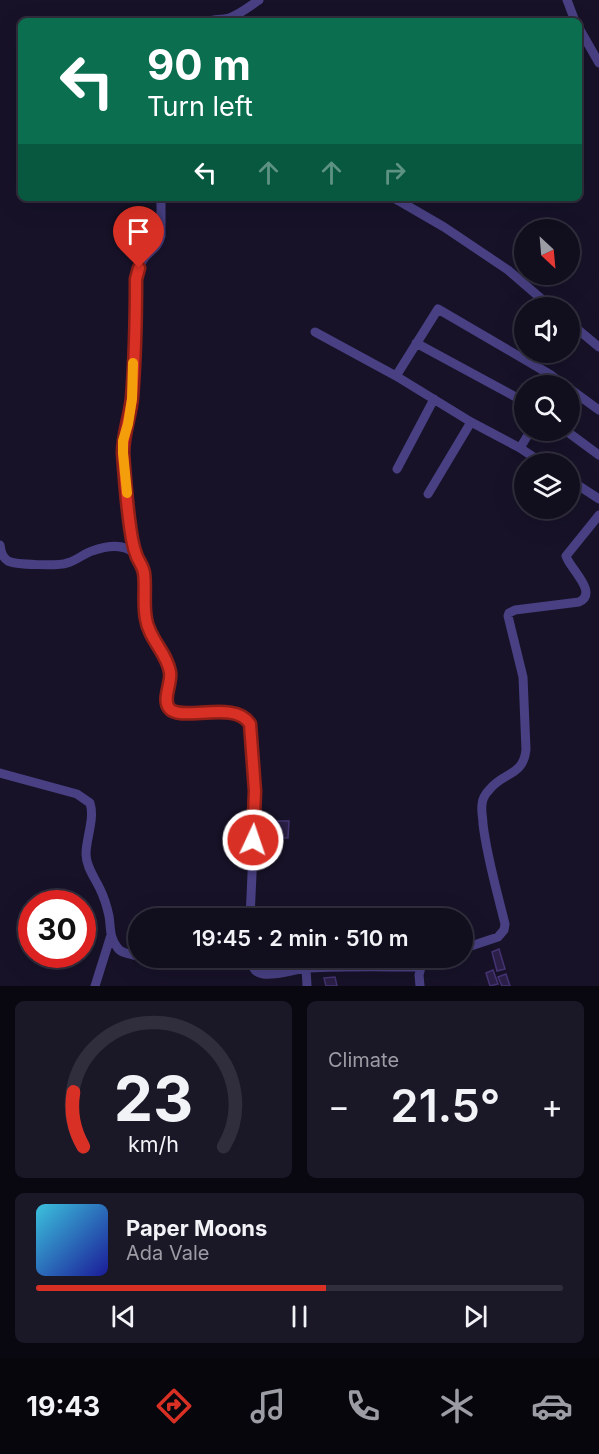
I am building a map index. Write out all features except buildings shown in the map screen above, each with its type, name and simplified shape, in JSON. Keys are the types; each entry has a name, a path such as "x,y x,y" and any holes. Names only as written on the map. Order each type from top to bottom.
{"street":[{"path":"229,18 259,0"},
{"path":"567,0 574,18"},
{"path":"582,33 599,63"},
{"path":"136,555 124,474 123,441 132,399 136,279 143,260 156,249 161,237 161,201"},
{"path":"399,201 444,227 508,270 539,297"},
{"path":"396,376 438,309 551,375"},
{"path":"580,331 599,347"},
{"path":"315,332 396,376 528,453"},
{"path":"416,343 514,396"},
{"path":"580,396 599,410"},
{"path":"397,469 434,399"},
{"path":"429,494 471,422"},
{"path":"520,448 524,441"},
{"path":"580,441 599,455"},
{"path":"580,487 599,499"},
{"path":"473,946 498,938 505,924 485,837 481,806 484,797 497,781 521,766 526,750 523,677 509,613 515,610 579,603 591,596 590,586 566,556 599,516"},
{"path":"0,545 2,555 12,563 67,563 91,551 120,546 136,555 142,563 144,604 149,634 157,644 171,674 167,697 168,706 174,712 230,713 243,716 250,724 255,799 250,908"},
{"path":"0,773 77,794 90,803 92,815 86,856 105,901 111,935 118,950 128,954"},
{"path":"94,986 111,935"},
{"path":"253,968 262,974 306,968 307,986"},
{"path":"420,986 421,968"}],"slow traffic":[{"path":"127,493 123,441 132,399 133,363"}],"route":[{"path":"139,268 136,279 132,399 123,441 123,453 132,539 144,574 146,619 149,634 157,644 171,674 167,697 170,710 186,713 230,713 243,716 250,724 255,791 253,840"}]}
